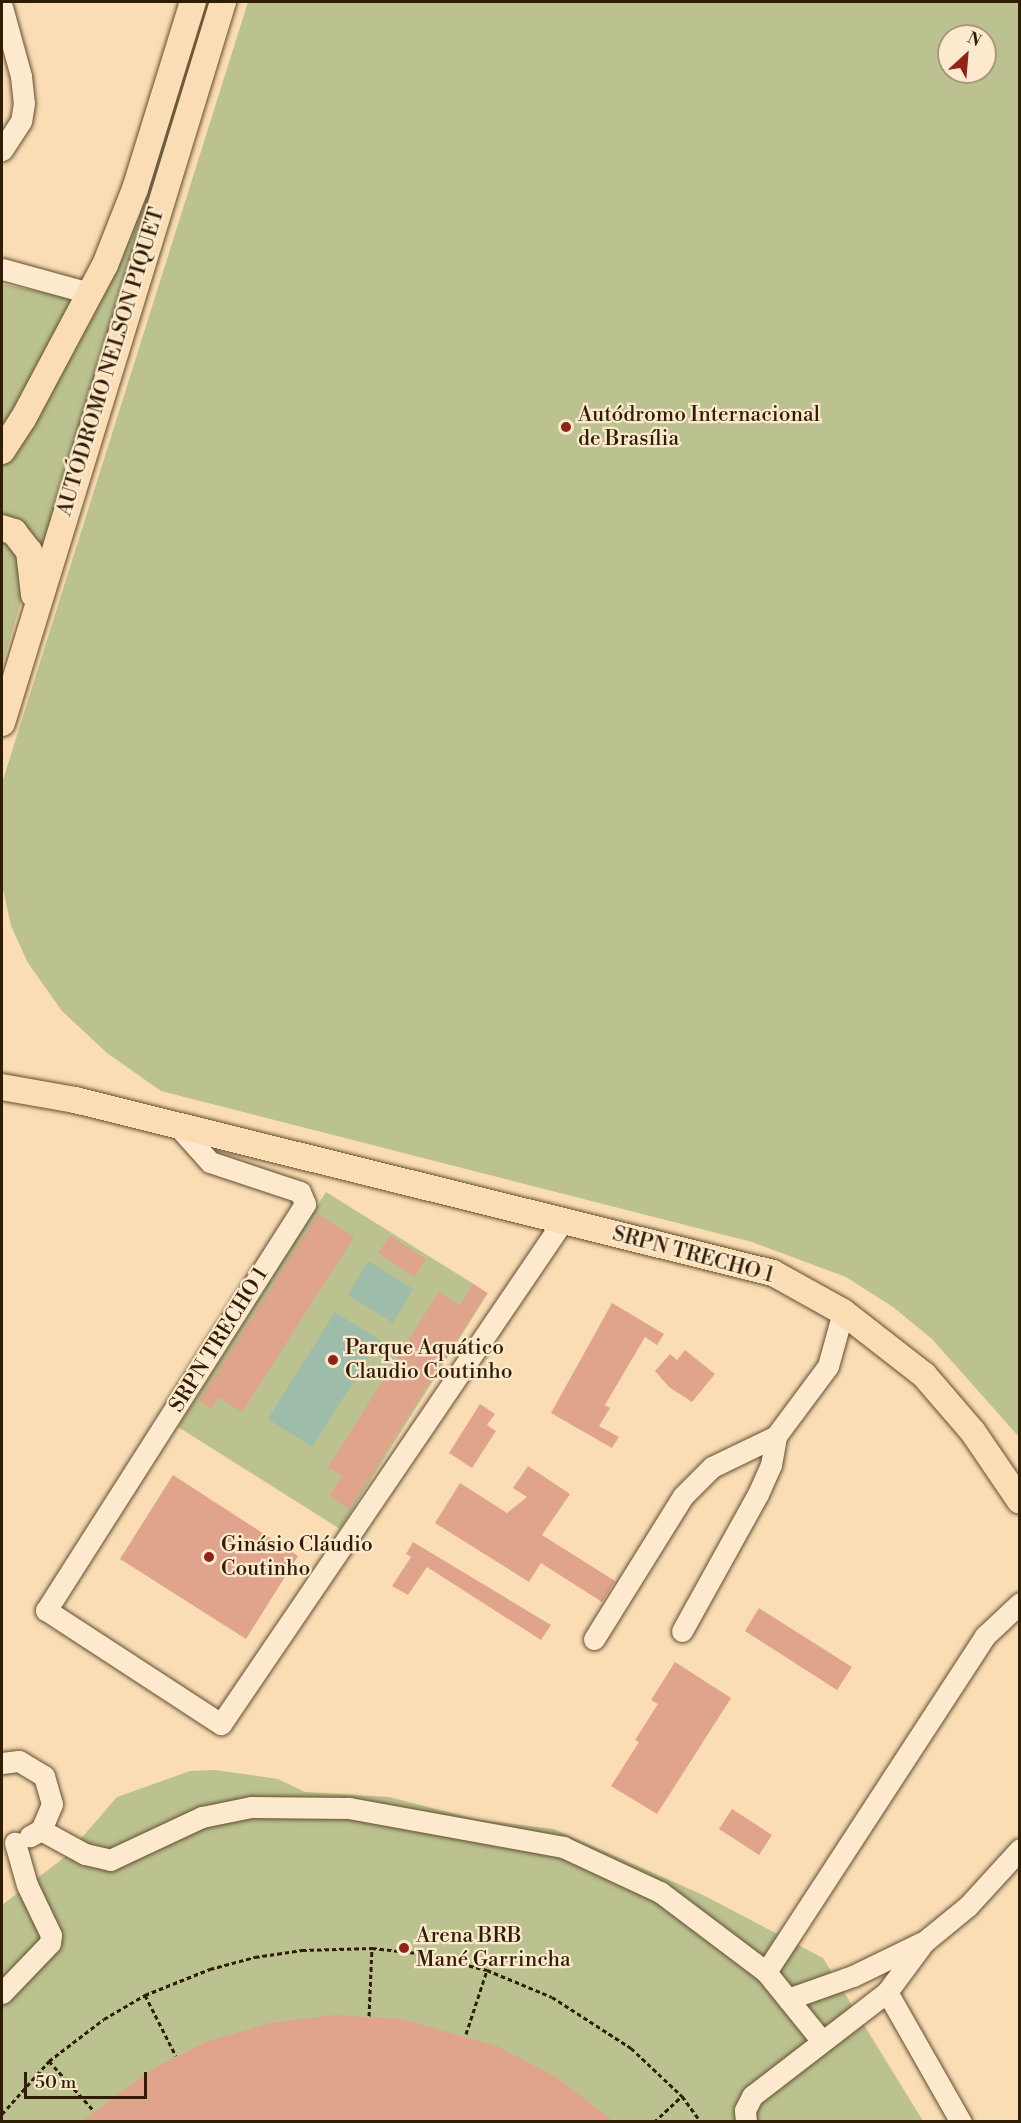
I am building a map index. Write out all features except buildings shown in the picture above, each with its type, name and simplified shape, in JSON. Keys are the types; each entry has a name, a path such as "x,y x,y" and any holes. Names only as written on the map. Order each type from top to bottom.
{"main road":[{"name":"AUTÓDROMO NELSON PIQUET","path":"2,451 23,419 90,293 135,189 193,2"},
{"name":"AUTÓDROMO NELSON PIQUET","path":"2,723 223,2"},
{"path":"2,528 14,532 29,551 35,611"},
{"name":"SRPN TRECHO 1","path":"2,1070 75,1100"},
{"name":"SRPN TRECHO 1","path":"2,1087 75,1100 176,1124 773,1273 843,1312 924,1376 972,1432 1020,1501"}],"lane":[{"path":"2,8 11,76 21,121 2,150"},
{"path":"2,269 90,293"},
{"name":"SRPN TRECHO 1","path":"176,1124 210,1162 300,1192 305,1204 46,1610 221,1724 563,1221"},
{"path":"682,1631 750,1510 771,1465 776,1436 828,1366 843,1312"},
{"path":"594,1639 683,1496 712,1467 776,1436"},
{"path":"766,1972 985,1636 1020,1603"},
{"path":"2,1763 19,1761 44,1776 52,1804 41,1830 8,1842 51,1935 46,1950 2,1993"},
{"path":"41,1830 85,1854 111,1860 202,1817 251,1807 349,1808 430,1820 574,1852 660,1892 766,1972 821,2040"},
{"path":"746,2121 752,2096 821,2040 886,1992 924,1942 968,1906 1020,1849"},
{"path":"788,1999 853,1976 924,1942"},
{"path":"886,1992 961,2121"}],"path":[{"path":"369,2016 372,1948"},
{"path":"2,2114 49,2061 104,2019 145,1995 210,1969 255,1957 302,1950 372,1948 418,1953 487,1970 552,1997 592,2020 631,2048 682,2096 701,2121"},
{"path":"466,2034 487,1970"},
{"path":"145,1995 176,2056"},
{"path":"49,2061 94,2112"},
{"path":"654,2121 682,2096"}],"green space":[{"path":"207,2 217,2 47,548 2,517 2,467 38,417 139,217"},
{"name":"Autódromo Internacional de Brasília","path":"248,2 1019,2 1019,1437 932,1339 893,1307 846,1277 752,1242 161,1091 107,1053 62,1011 28,963 11,926 2,885 2,783"},
{"path":"2,284 74,299 2,433"},
{"path":"2,538 15,548 24,591 2,666"},
{"name":"Parque Aquático Claudio Coutinho","path":"326,1192 488,1293 340,1529 178,1427"},
{"name":"Arena BRB Mané Garrincha","path":"215,1770 278,1779 305,1792 389,1797 480,1820 554,1829 703,1895 823,1958 923,2121 2,2122 2,1905 65,1857 117,1797 190,1771"}],"shaded area":[{"path":"368,1261 413,1289 393,1323 348,1295"},
{"path":"335,1312 380,1340 312,1447 268,1419"}],"place":[{"name":"Autódromo Internacional de Brasília","path":"566,427"},
{"name":"Parque Aquático Claudio Coutinho","path":"333,1360"},
{"name":"Ginásio Cláudio Coutinho","path":"209,1557"},
{"name":"Arena BRB Mané Garrincha","path":"404,1948"}]}
